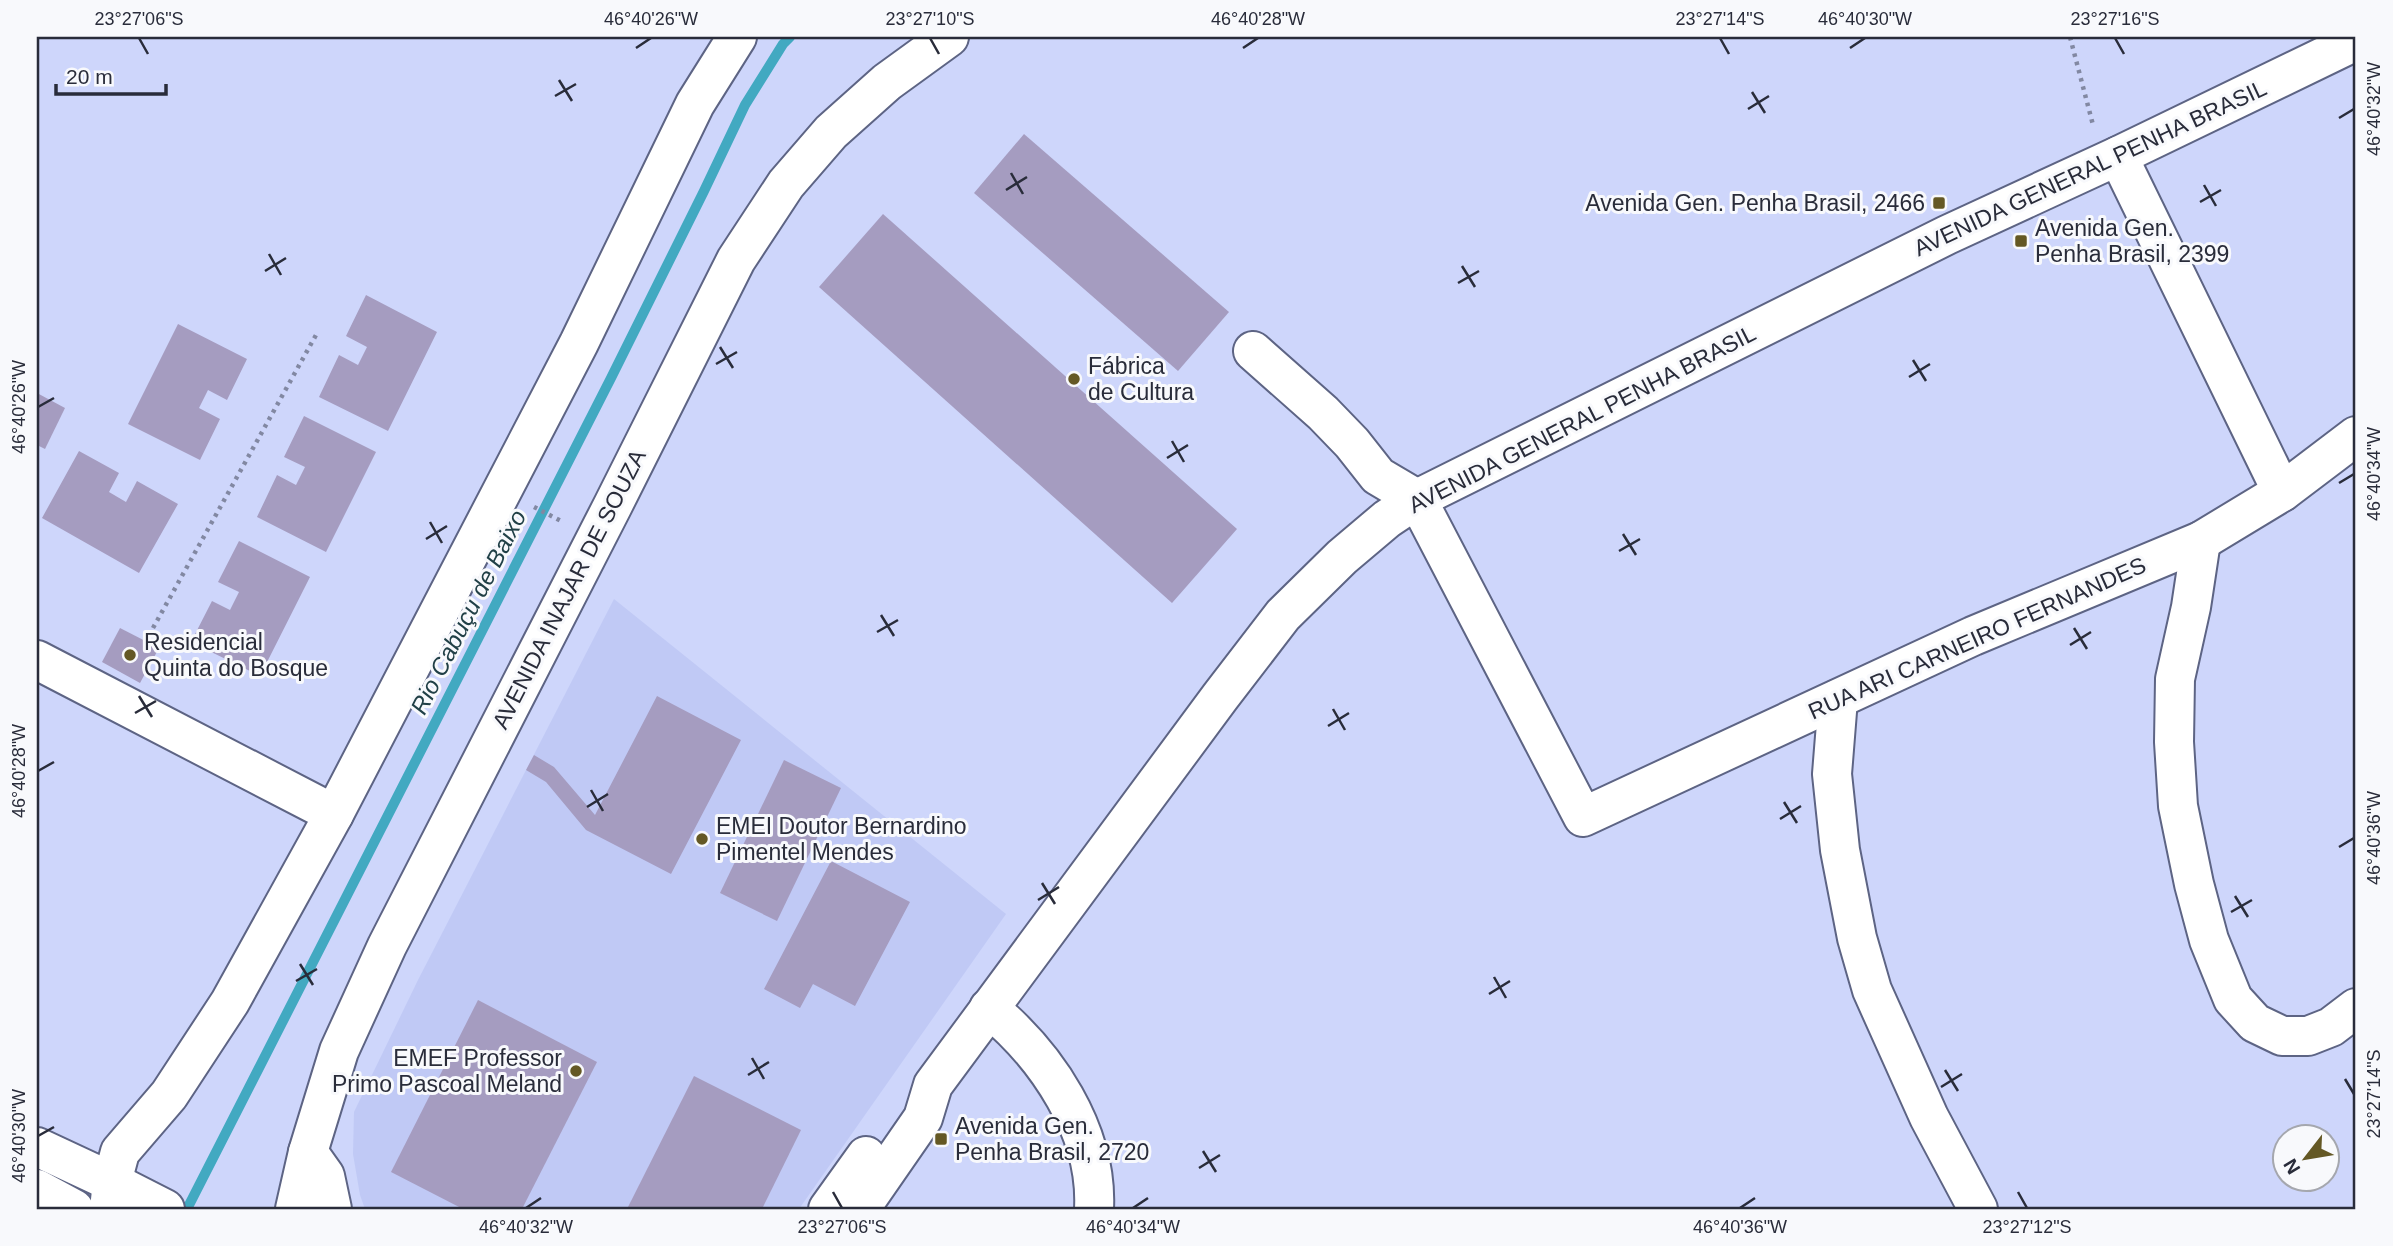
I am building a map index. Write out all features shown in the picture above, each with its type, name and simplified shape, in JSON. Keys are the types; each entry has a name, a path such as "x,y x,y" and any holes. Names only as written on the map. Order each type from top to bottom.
{"street":[{"path":"132,1199 120,1152 169,1094 229,1002 334,814 579,343 695,103 737,37"},
{"name":"AVENIDA INAJAR DE SOUZA","path":"295,1209 308,1152 339,1051 387,946 736,260 786,184 831,132 887,82 948,37"},
{"name":"AVENIDA GENERAL PENHA BRASIL","path":"860,1209 923,1118 933,1085 1283,615 1342,557 1387,519 1417,499 1947,235 2356,41"},
{"path":"2110,160 2282,492"},
{"path":"1253,351 1323,413 1352,443 1378,476 1417,499"},
{"name":"RUA ARI CARNEIRO FERNANDES","path":"1417,499 1583,817 1973,636 2200,541 2282,492 2356,436"},
{"path":"2200,541 2191,607 2175,679 2174,742 2178,806 2209,940 2233,999 2255,1023 2282,1036 2308,1036 2330,1027 2356,1008"},
{"path":"37,660 334,814"},
{"path":"1838,699 1832,774 1840,850 1857,938 1872,990 1929,1117 1978,1209"},
{"path":"989,1007 1004,1020 1052,1076 1073,1114 1088,1152 1095,1194 1094,1209"},
{"name":"AVENIDA GENERAL PENHA BRASIL","path":"828,1209 904,1102 933,1085"},
{"path":"37,1147 132,1199"},
{"path":"308,1152 325,1176 332,1209"},
{"path":"37,1189 74,1209"}],"path":[{"path":"2070,37 2110,160"},
{"path":"153,628 316,335"},
{"path":"531,506 567,524"}],"shaded area":[{"path":"614,599 1006,914 799,1209 365,1209 353,1154 354,1112 418,980"}],"building":[{"path":"1024,134 1229,312 1178,371 974,193"},
{"path":"883,214 1237,529 1172,603 819,287"},
{"path":"366,295 437,332 388,431 319,397 339,355 358,365 367,347 346,336"},
{"path":"178,324 247,359 227,400 208,390 199,408 220,419 200,460 128,424"},
{"path":"37,393 65,408 45,449 37,445"},
{"path":"304,416 376,452 326,552 257,517 277,475 296,485 305,467 284,457"},
{"path":"79,451 119,473 109,492 126,502 137,481 178,504 139,573 42,518"},
{"path":"239,541 310,577 260,676 191,642 212,601 230,610 239,592 218,582"},
{"name":"Residencial Quinta do Bosque","path":"120,628 159,648 140,683 102,662"},
{"path":"657,696 741,740 671,874 586,830 546,782 526,770 534,755 554,767 595,815"},
{"path":"784,760 841,788 777,921 720,893"},
{"path":"831,861 910,902 855,1006 813,984 800,1008 764,989"},
{"path":"478,1000 597,1062 522,1209 463,1209 391,1172"},
{"path":"694,1076 801,1130 762,1209 627,1209"}],"waterway":[{"name":"Rio Cabuçu de Baixo","path":"187,1209 611,378 745,105 790,37"}],"place":[{"name":"Avenida Gen. Penha Brasil, 2466","path":"1939,203"},
{"name":"Avenida Gen. Penha Brasil, 2399","path":"2021,241"},
{"name":"Fábrica de Cultura","path":"1074,379"},
{"name":"Residencial Quinta do Bosque","path":"130,655"},
{"name":"EMEI Doutor Bernardino Pimentel Mendes","path":"702,839"},
{"name":"EMEF Professor Primo Pascoal Meland","path":"576,1071"},
{"name":"Avenida Gen. Penha Brasil, 2720","path":"941,1139"}]}
